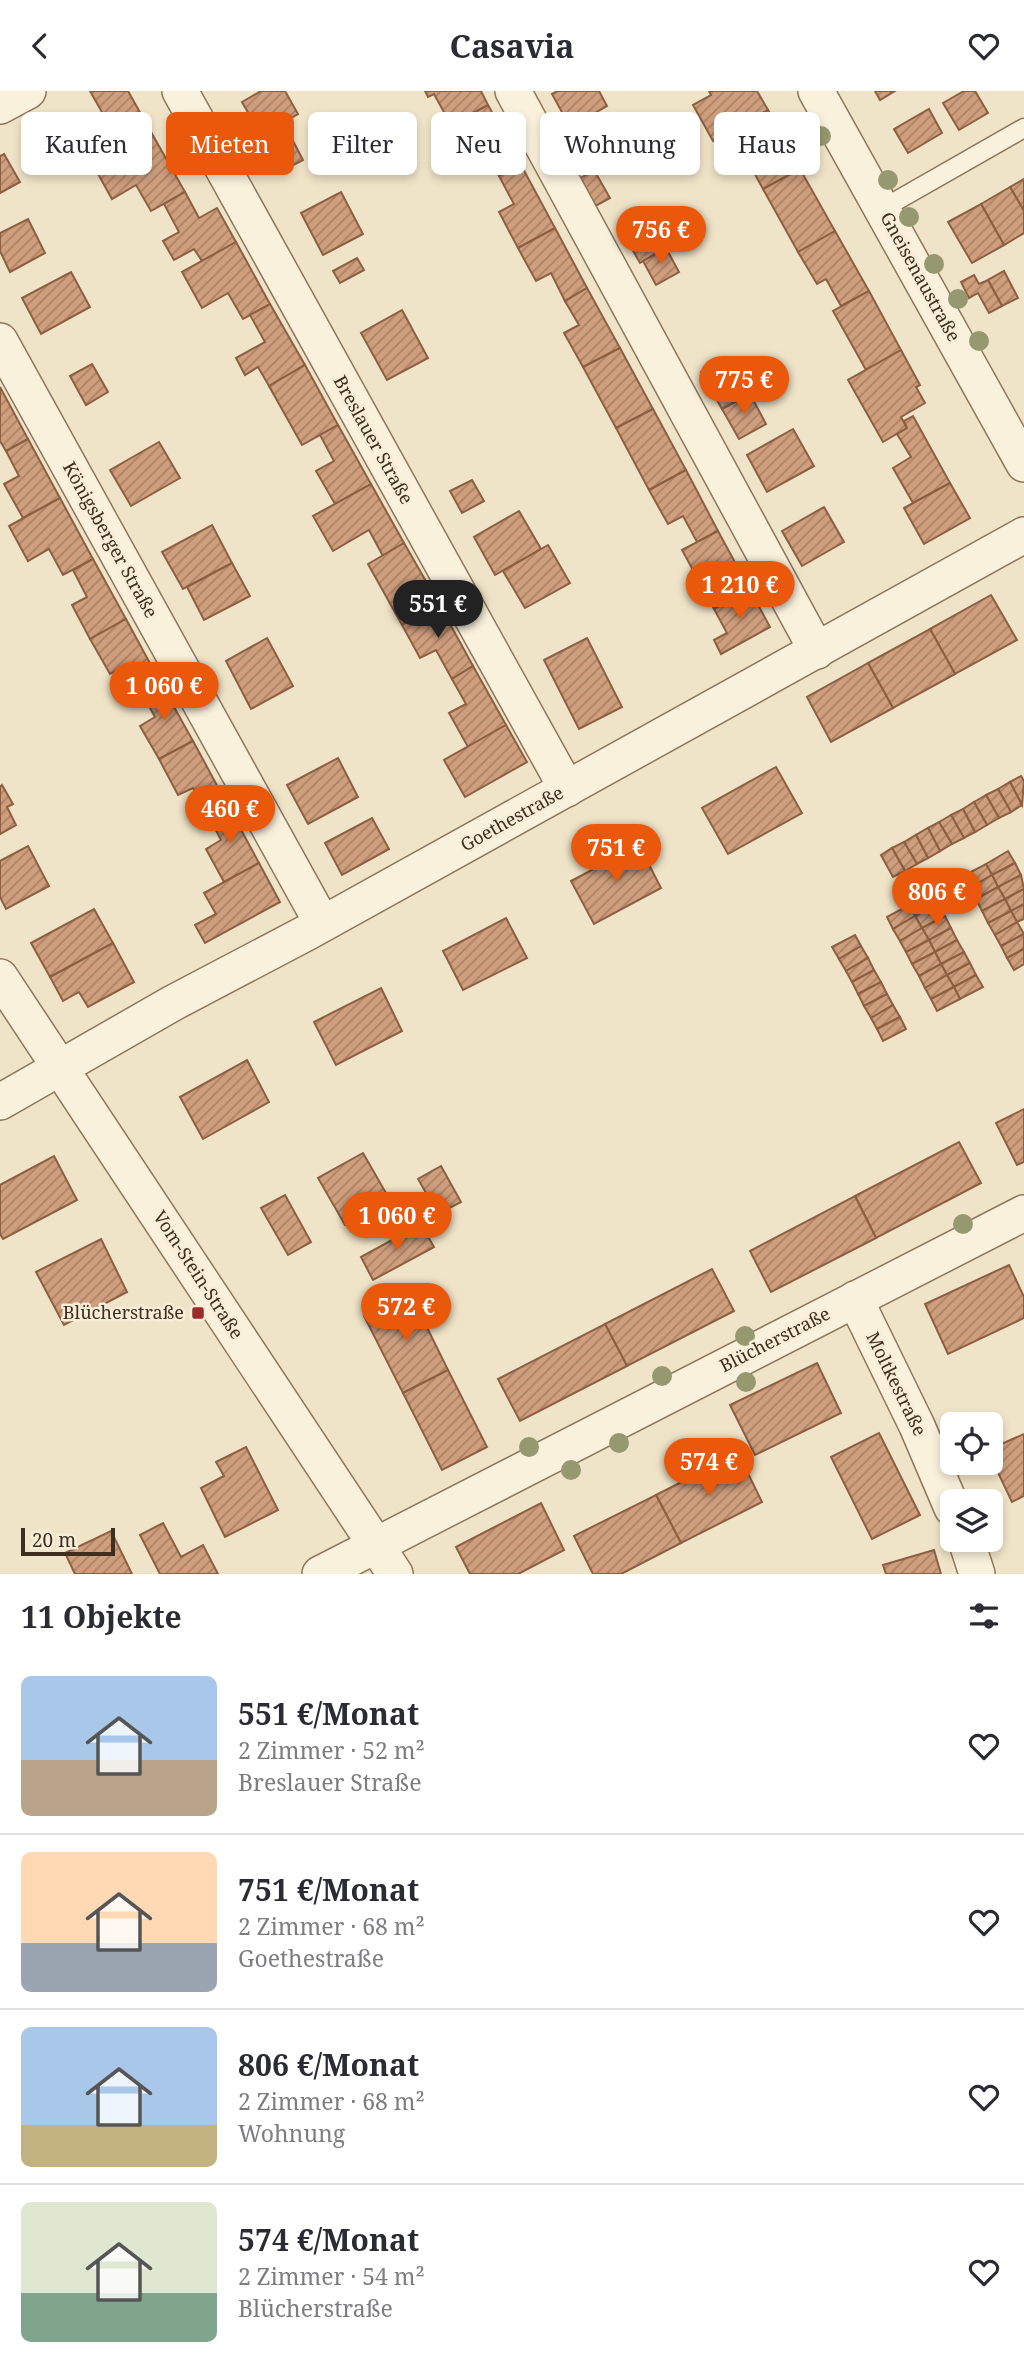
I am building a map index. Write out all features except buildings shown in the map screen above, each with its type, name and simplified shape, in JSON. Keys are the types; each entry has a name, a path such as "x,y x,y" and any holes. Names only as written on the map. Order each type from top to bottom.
{"street":[{"path":"0,107 28,91"},
{"name":"Breslauer Straße","path":"180,91 567,789"},
{"path":"513,91 817,651"},
{"name":"Gneisenaustraße","path":"816,91 1024,464"},
{"name":"Königsberger Straße","path":"0,341 322,923"},
{"name":"Goethestraße","path":"0,1102 173,1003 567,789 1024,535"},
{"name":"Vom-Stein-Straße","path":"0,977 386,1560"},
{"name":"Blücherstraße","path":"320,1574 386,1560 855,1299 1024,1213"},
{"name":"Moltkestraße","path":"855,1299 918,1426 944,1489"},
{"path":"970,1552 977,1574"}],"lane":[{"path":"882,209 1024,128"}],"place":[{"name":"Blücherstraße","path":"198,1313"}]}
